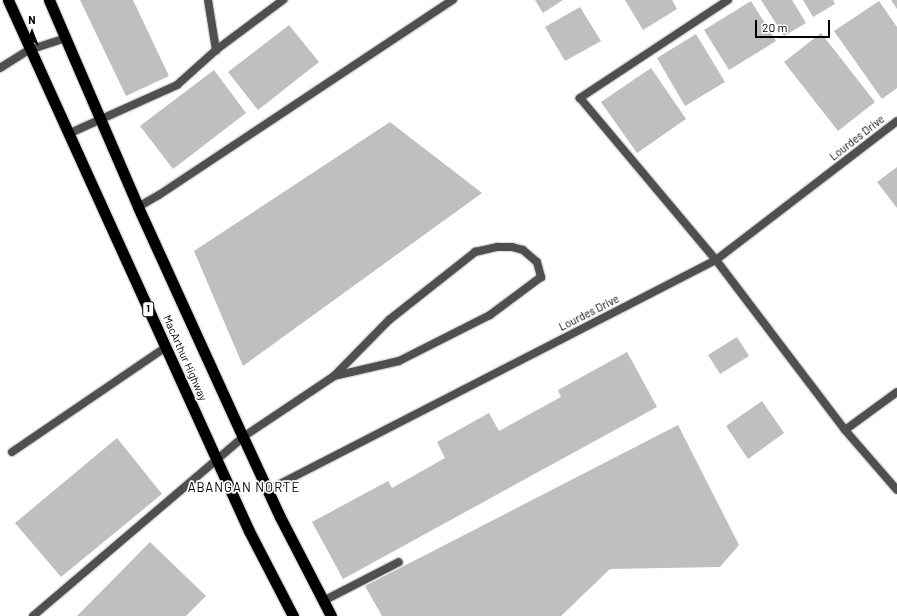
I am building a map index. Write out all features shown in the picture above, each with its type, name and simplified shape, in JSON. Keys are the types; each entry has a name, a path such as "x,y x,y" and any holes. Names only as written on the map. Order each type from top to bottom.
{"highway":[{"name":"MacArthur Highway","path":"8,0 29,50 216,460 249,531 293,616"},
{"name":"MacArthur Highway","path":"49,0 138,207 268,490 323,601 332,616"}],"street":[{"path":"208,0 216,50"},
{"path":"68,134 177,85 216,50 283,0"},
{"path":"138,207 166,191 453,0"},
{"path":"728,0 580,98 716,260 845,430 897,490"},
{"path":"0,68 29,50 65,38"},
{"name":"Lourdes Drive","path":"268,490 716,260 897,121"},
{"path":"33,616 244,437 334,376 389,320 475,252 497,247 512,247 523,250 537,262 541,277 490,315 400,361 334,376"},
{"path":"12,452 166,348"},
{"path":"845,430 897,392"},
{"path":"323,601 399,562"}],"building":[{"path":"80,0 133,0 169,76 126,96"},
{"path":"535,0 563,0 543,13"},
{"path":"625,0 672,0 677,9 643,30"},
{"path":"761,0 792,0 806,23 784,36"},
{"path":"803,0 833,0 835,4 813,17"},
{"path":"891,0 897,0 897,9"},
{"path":"751,1 776,41 729,70 704,30"},
{"path":"879,1 897,27 897,88 882,99 834,31"},
{"path":"580,7 601,41 565,61 545,27"},
{"path":"289,25 319,62 258,110 228,72"},
{"path":"821,33 875,102 838,131 784,62"},
{"path":"696,34 725,82 685,106 657,58"},
{"path":"651,68 686,119 637,153 601,102"},
{"path":"214,70 246,113 173,169 140,126"},
{"path":"390,122 482,193 243,366 194,251"},
{"path":"897,167 897,208 877,182"},
{"path":"737,337 749,356 720,374 708,355"},
{"path":"627,352 657,407 343,579 312,522 388,481 392,488 445,458 437,442 489,413 499,431 561,397 558,390"},
{"path":"762,401 784,433 748,459 726,426"},
{"path":"678,425 739,545 720,567 610,569 561,616 382,616 365,586"},
{"path":"117,438 162,494 61,577 15,523"},
{"path":"150,542 206,596 186,616 77,616"}],"district":[{"name":"ABANGAN NORTE","path":"244,487"}]}
